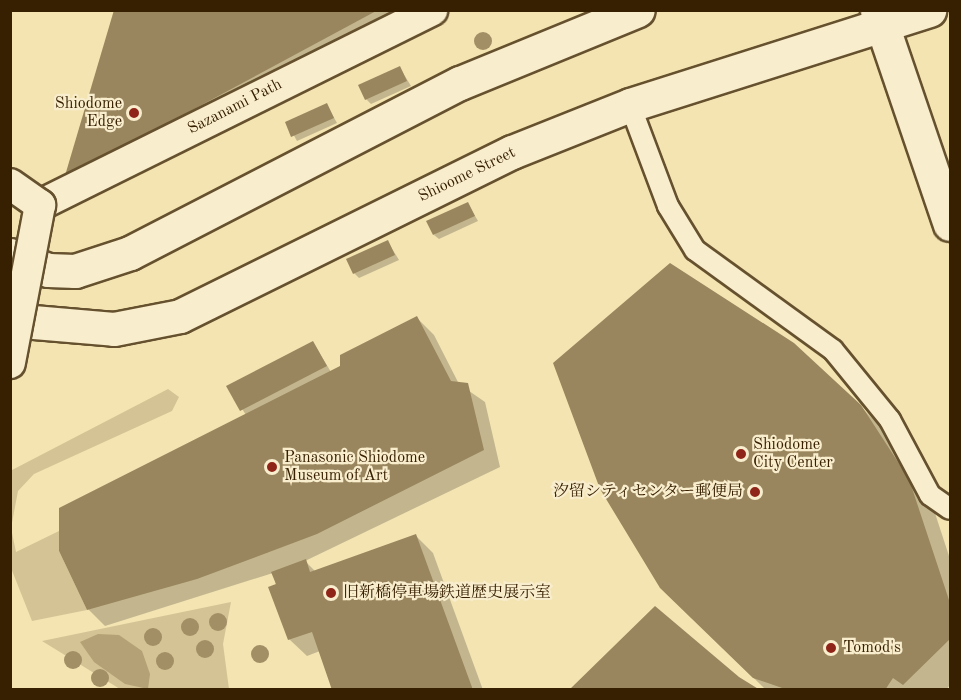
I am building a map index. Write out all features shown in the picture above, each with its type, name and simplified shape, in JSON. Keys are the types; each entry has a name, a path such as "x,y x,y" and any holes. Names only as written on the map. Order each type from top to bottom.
{"main road":[{"path":"10,255 48,270 75,271 130,254 460,83 638,10"},
{"name":"Shioome Street","path":"10,320 114,329 180,316 512,152 630,105 880,18 929,10"},
{"path":"949,10 951,16"},
{"path":"880,18 951,224"}],"street":[{"name":"Sazanami Path","path":"40,206 432,10"},
{"path":"10,184 40,206 10,363"}],"lane":[{"path":"630,105 668,206 695,250 833,350 890,420 930,495 951,509"}],"shaded area":[{"path":"168,389 179,397 172,411 34,474 18,491 11,528 16,552 59,531 59,551 87,610 32,621 11,568 10,474 12,470"},
{"path":"231,602 223,644 229,689 120,689 42,641"},
{"path":"98,634 119,635 142,651 150,674 148,689 125,684 94,662 80,642"}],"building":[{"name":"Shiodome Edge","path":"114,10 378,10 64,179"},
{"path":"400,66 407,81 365,100 358,85"},
{"path":"327,103 334,118 291,137 285,122"},
{"path":"468,202 475,216 433,235 426,221"},
{"path":"388,240 395,255 353,274 346,259"},
{"name":"Shiodome City Center","path":"670,263 794,343 861,405 909,479 950,603 950,639 903,685 893,678 885,690 788,690 753,678 660,588 600,489 553,363"},
{"path":"417,316 451,381 468,383 484,450 317,534 197,579 87,610 59,551 59,508 340,366 340,355"},
{"path":"313,341 327,366 240,411 226,386"},
{"path":"416,534 473,690 332,690 312,632 288,640 268,587 276,584 271,572 306,559 310,572"},
{"path":"655,606 739,677 760,690 569,690"}],"place":[{"name":"Shiodome Edge","path":"134,113"},
{"name":"Shiodome City Center","path":"741,454"},
{"name":"Panasonic Shiodome Museum of Art","path":"272,467"},
{"name":"汐留シティセンター郵便局","path":"755,492"},
{"name":"旧新橋停車場鉄道歴史展示室","path":"331,593"},
{"name":"Tomod's","path":"831,648"}]}
